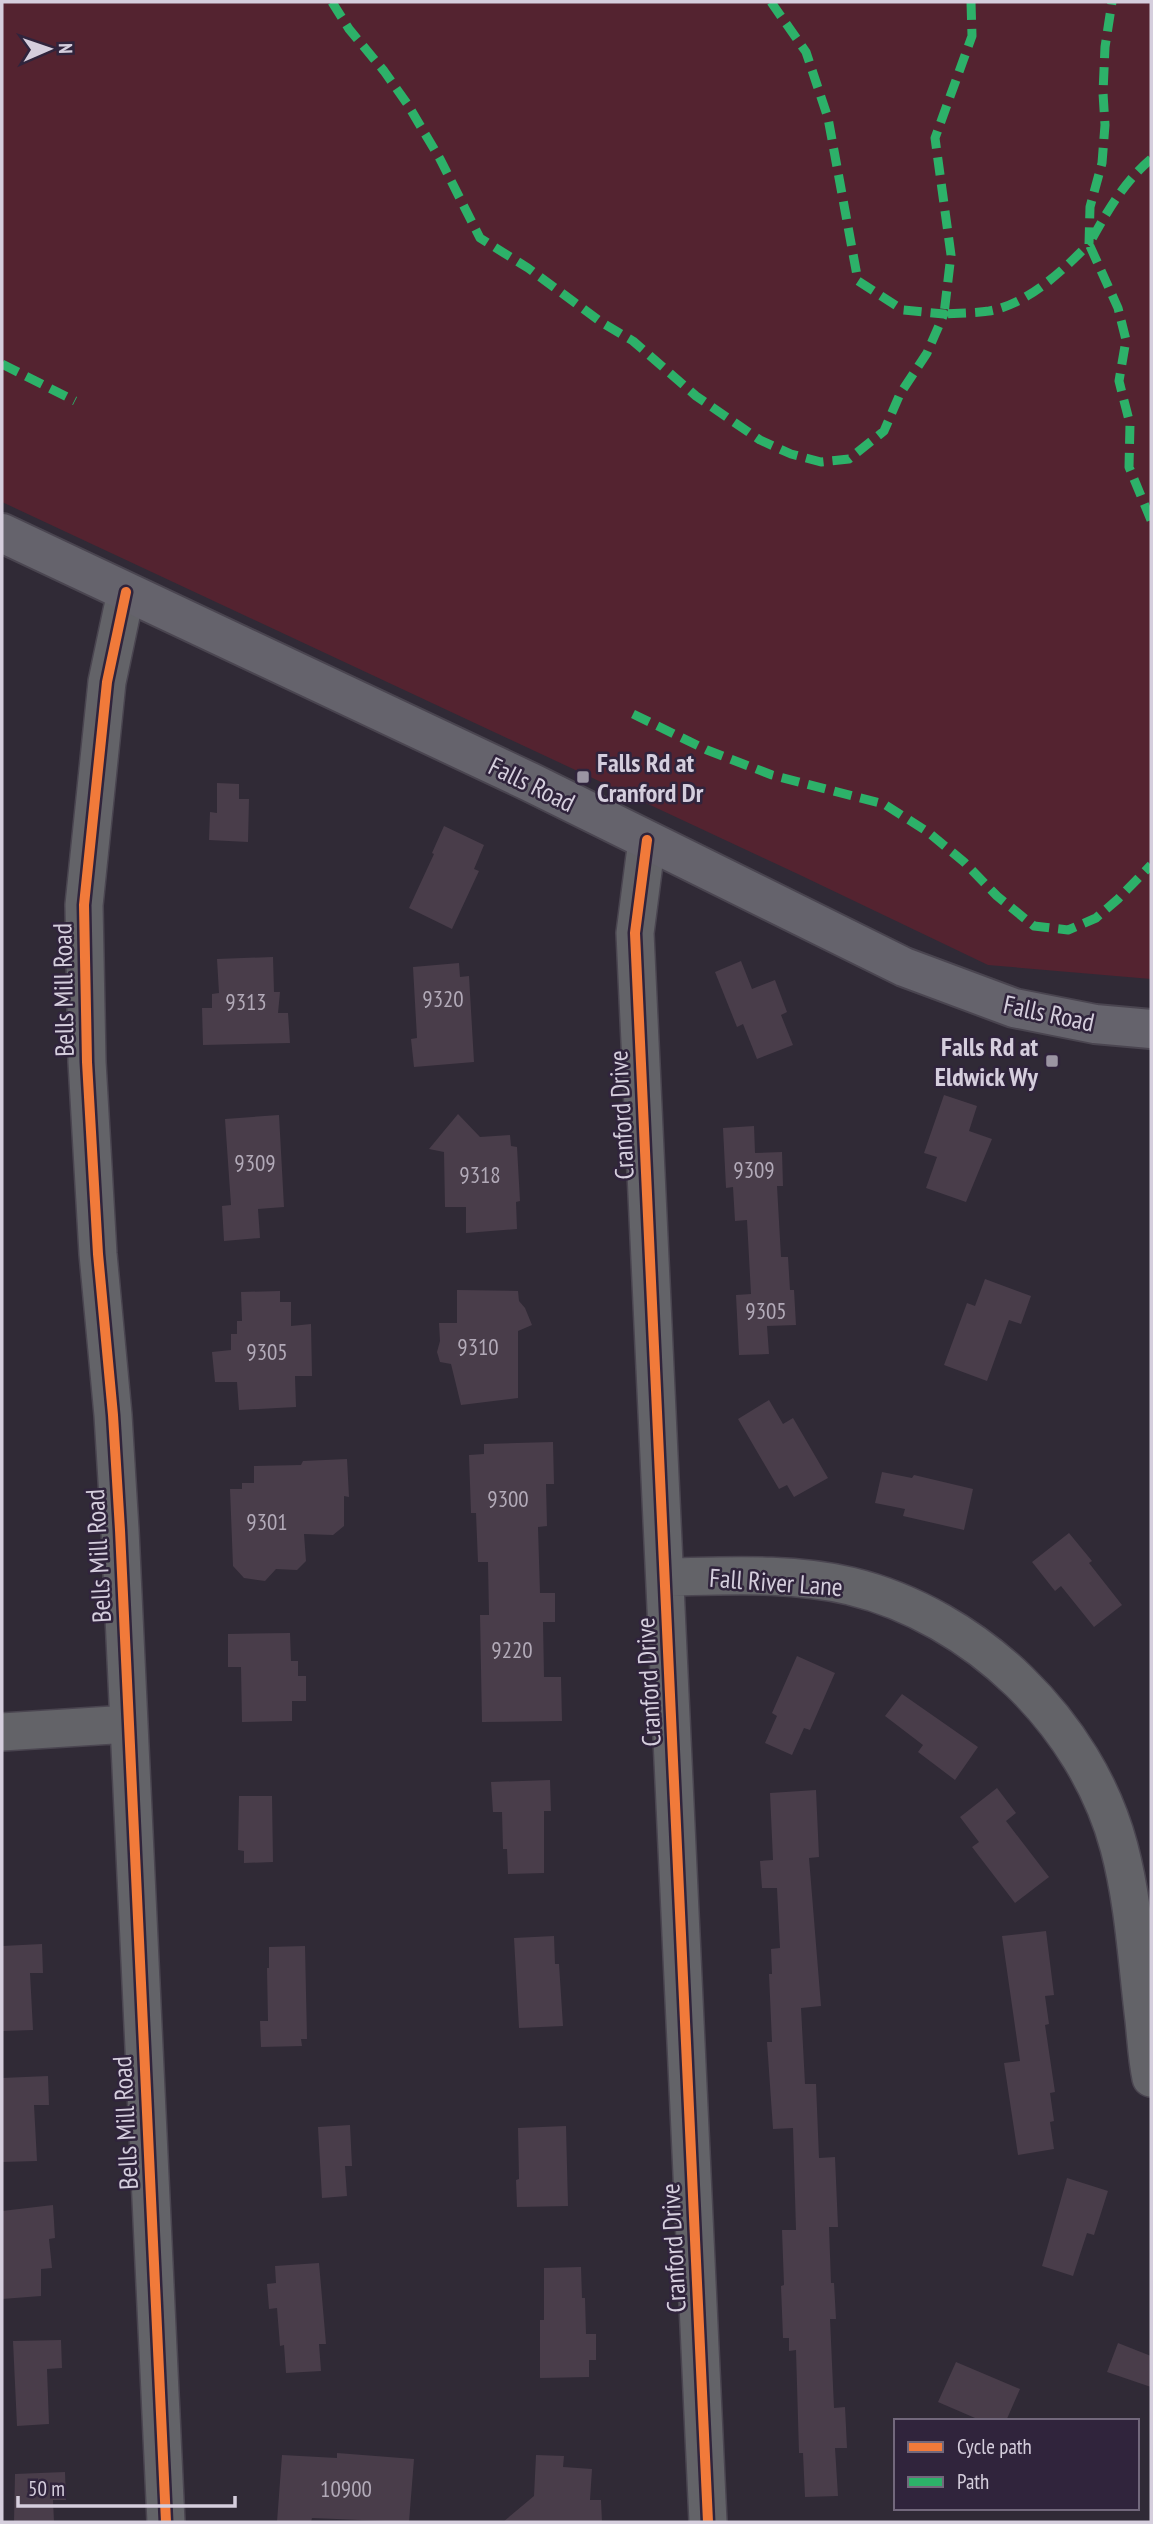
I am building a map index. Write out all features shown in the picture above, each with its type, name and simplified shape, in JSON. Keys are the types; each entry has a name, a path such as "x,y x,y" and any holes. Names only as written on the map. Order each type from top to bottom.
{"main road":[{"name":"Falls Road","path":"2,533 530,782 904,967 984,998 1046,1015 1095,1024 1151,1029"}],"street":[{"name":"Bells Mill Road","path":"126,592 107,682 84,905 87,1062 98,1254 114,1428 166,2522"},
{"name":"Cranford Drive","path":"647,840 635,933 708,2522"},
{"name":"Fall River Lane","path":"666,1577 748,1575 807,1579 850,1586 893,1600 956,1632 988,1654 1017,1680 1046,1711 1079,1755 1102,1800 1119,1847 1130,1908 1151,2078"},
{"path":"2,1732 129,1724"}],"shaded area":[{"path":"2,2 1151,2 1151,979 988,965 2,502"}],"building":[{"path":"217,783 239,784 239,799 249,799 248,842 209,840 210,812 217,813"},
{"path":"444,826 484,845 474,869 479,871 452,929 409,908"},
{"path":"273,957 274,992 280,992 278,1013 288,1013 290,1043 203,1045 202,1008 212,1008 212,994 219,993 217,959"},
{"path":"741,961 752,989 775,980 787,1012 781,1015 793,1045 757,1059 743,1024 737,1027 715,972"},
{"path":"459,963 460,977 469,976 474,1062 414,1067 411,1039 417,1038 413,967"},
{"path":"944,1095 977,1106 969,1131 992,1139 966,1202 926,1188 937,1157 924,1153"},
{"path":"458,1114 480,1137 510,1135 511,1146 517,1147 520,1201 516,1202 517,1229 466,1233 466,1207 445,1207 444,1152 429,1149"},
{"path":"279,1115 284,1207 258,1209 260,1238 224,1241 222,1206 231,1205 225,1119"},
{"path":"754,1126 755,1153 782,1152 783,1186 777,1186 781,1257 788,1257 790,1290 794,1290 796,1325 767,1326 769,1354 739,1355 736,1295 751,1294 747,1220 735,1221 733,1187 726,1188 723,1128"},
{"path":"985,1279 1031,1296 1021,1324 1009,1320 987,1381 944,1365 967,1303 975,1306"},
{"path":"457,1290 518,1291 519,1301 532,1325 518,1331 518,1398 461,1405 451,1364 440,1362 437,1352 440,1341 439,1323 457,1323"},
{"path":"280,1291 280,1302 291,1302 291,1326 311,1324 312,1376 295,1376 296,1407 239,1410 237,1382 215,1382 212,1352 231,1350 231,1334 237,1334 237,1321 242,1321 241,1292"},
{"path":"769,1400 783,1424 793,1418 828,1478 794,1497 787,1485 779,1489 738,1419"},
{"path":"553,1442 554,1484 546,1484 547,1526 538,1527 540,1593 555,1593 555,1622 543,1622 544,1677 561,1677 562,1721 482,1722 480,1615 489,1615 488,1562 478,1562 476,1513 471,1513 469,1455 484,1454 484,1444"},
{"path":"347,1459 349,1497 344,1496 344,1526 333,1535 304,1534 306,1561 297,1570 276,1569 265,1581 244,1578 233,1566 230,1489 242,1489 242,1483 254,1483 254,1466 301,1465 303,1461"},
{"path":"882,1472 912,1478 914,1475 973,1489 964,1530 903,1516 905,1509 875,1503"},
{"path":"1069,1533 1122,1605 1094,1627 1061,1586 1055,1591 1032,1562"},
{"path":"290,1633 291,1661 298,1661 298,1676 306,1676 306,1701 292,1701 292,1721 242,1722 241,1667 228,1667 228,1634"},
{"path":"797,1656 835,1673 810,1730 804,1728 792,1755 765,1743 777,1716 772,1713"},
{"path":"902,1694 978,1747 955,1780 918,1752 923,1745 885,1716"},
{"path":"550,1780 551,1811 544,1811 544,1873 508,1874 507,1849 503,1849 502,1812 493,1812 491,1782"},
{"path":"997,1788 1016,1813 1006,1821 1049,1877 1015,1903 972,1847 979,1842 960,1817"},
{"path":"816,1790 819,1857 809,1858 821,2006 801,2008 805,2084 816,2084 819,2158 835,2157 838,2227 829,2227 831,2283 834,2283 836,2319 830,2319 834,2408 845,2407 847,2448 835,2448 838,2496 805,2497 803,2453 799,2453 796,2350 789,2351 789,2338 783,2338 781,2286 784,2285 782,2230 796,2230 793,2128 773,2129 767,2042 772,2042 769,1974 772,1974 771,1949 780,1948 777,1888 762,1888 760,1861 773,1860 770,1793"},
{"path":"239,1796 272,1796 273,1862 244,1863 244,1851 238,1850"},
{"path":"1046,1931 1054,1995 1045,1996 1049,2024 1045,2025 1055,2092 1050,2093 1054,2149 1018,2155 1004,2063 1020,2061 1002,1936"},
{"path":"554,1936 555,1964 559,1964 563,2026 519,2028 514,1938"},
{"path":"42,1944 43,1973 30,1973 33,2030 2,2031 2,1946"},
{"path":"305,1946 307,2039 301,2039 302,2046 261,2047 260,2021 268,2021 269,1947"},
{"path":"48,2076 49,2105 34,2105 37,2161 2,2162 2,2078"},
{"path":"350,2125 352,2166 345,2166 347,2196 322,2198 318,2127"},
{"path":"566,2126 568,2206 517,2207 518,2128"},
{"path":"1067,2178 1108,2191 1094,2235 1087,2233 1073,2276 1042,2266"},
{"path":"53,2205 55,2238 49,2239 52,2268 41,2269 41,2296 2,2299 2,2211"},
{"path":"319,2263 326,2344 319,2344 321,2371 286,2373 284,2345 280,2346 277,2308 269,2309 267,2284 276,2283 275,2266"},
{"path":"581,2267 586,2334 596,2334 596,2360 589,2360 589,2377 540,2378 540,2320 544,2320 544,2268"},
{"path":"61,2340 62,2368 47,2369 49,2424 17,2426 13,2341"},
{"path":"1118,2343 1151,2356 1151,2387 1107,2372"},
{"path":"956,2362 1020,2389 1007,2419 977,2419 938,2402"},
{"path":"337,2453 414,2459 409,2522 312,2518 311,2522 277,2522 282,2455 337,2458"},
{"path":"536,2455 564,2456 563,2467 592,2469 590,2500 601,2500 602,2522 503,2522 534,2496"},
{"path":"65,2472 66,2500 53,2500 54,2522 14,2522 15,2474"}],"marked path":[{"path":"332,2 349,29 408,105 440,159 480,238 528,268 601,322 633,341 696,396 760,440 791,454 821,462 849,459 884,431 900,394 927,353 944,314 903,310 858,281 828,118 806,52 771,2"},
{"path":"971,2 972,36 935,138 951,255 944,314 989,311 1017,301 1044,285 1089,244 1090,207 1102,163 1105,47 1112,2"},
{"path":"1151,159 1124,188 1089,244 1118,308 1126,340 1119,381 1130,424 1129,467 1151,520"},
{"path":"2,364 75,401"},
{"path":"633,714 707,750 772,775 884,804 928,832 964,862 997,896 1034,926 1068,930 1096,918 1151,865"}],"cycle path":[{"path":"126,592 107,682 84,905 87,1062 98,1254 113,1415 120,1530 166,2522"},
{"path":"647,840 635,933 708,2522"}],"place":[{"name":"Falls Rd at Cranford Dr","path":"583,777"},
{"name":"Falls Rd at Eldwick Wy","path":"1052,1061"}]}
